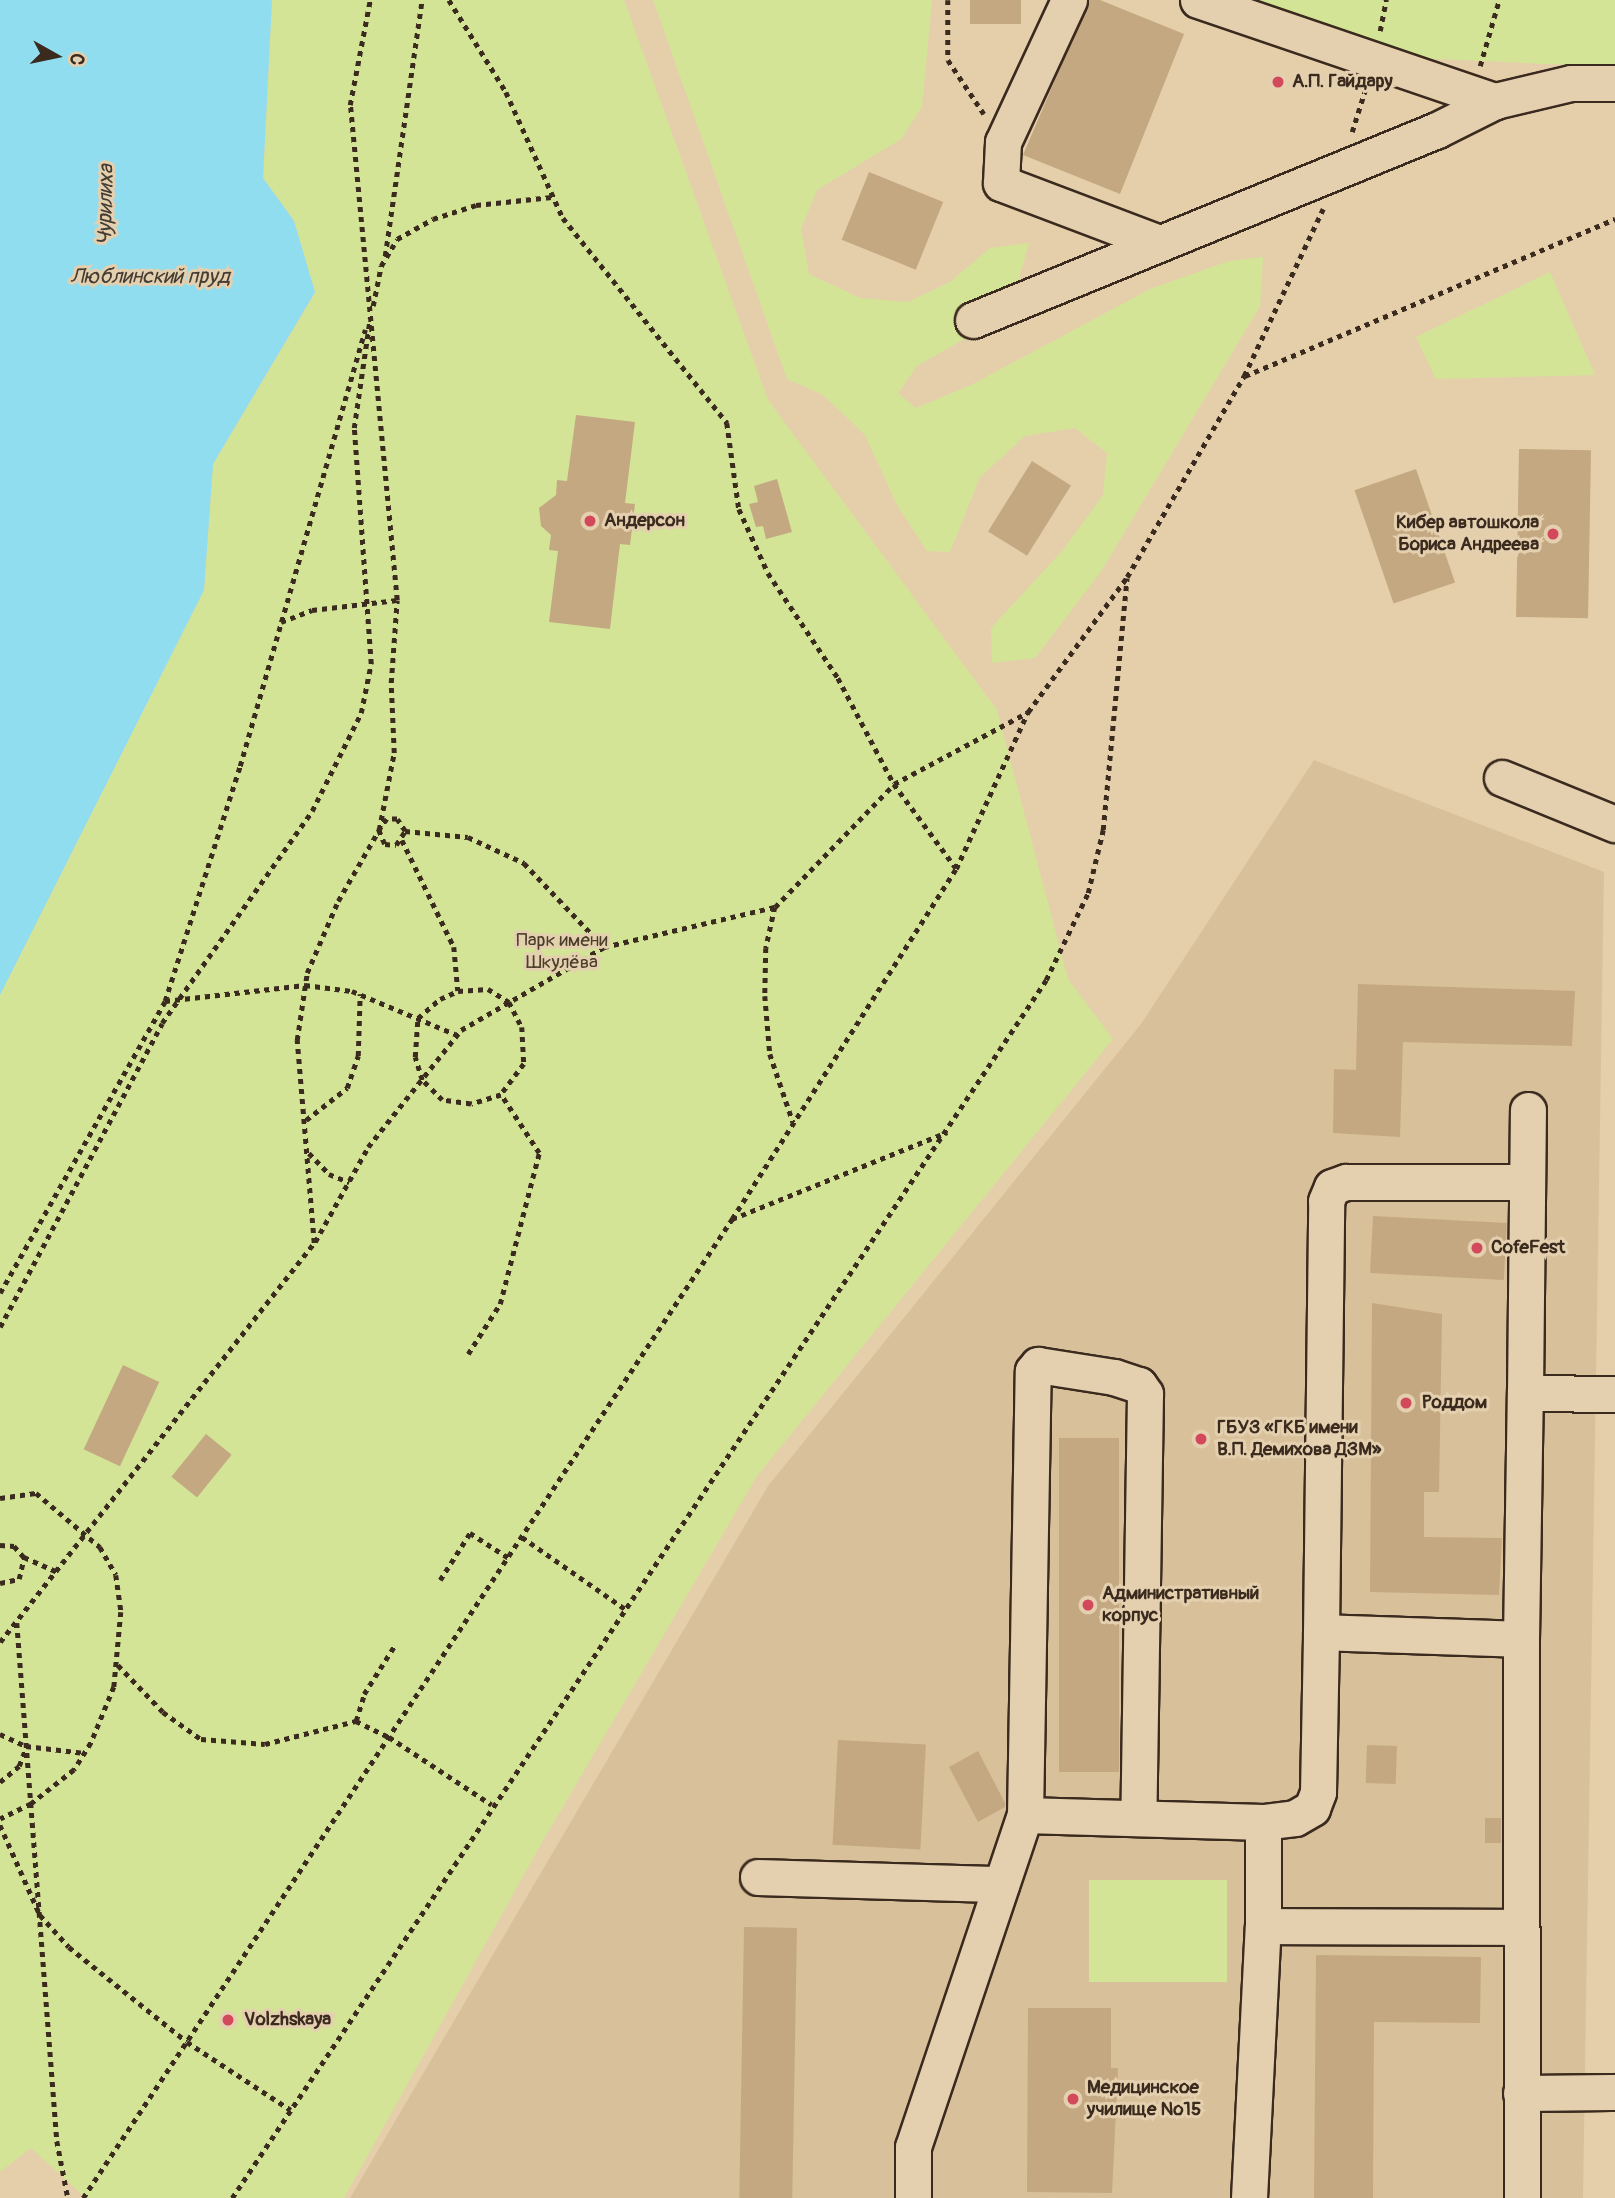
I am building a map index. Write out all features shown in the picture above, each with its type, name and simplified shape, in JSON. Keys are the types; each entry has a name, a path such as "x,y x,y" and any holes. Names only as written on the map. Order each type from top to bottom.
{"lane":[{"path":"1069,0 1003,142 1000,183 1159,243"},
{"path":"1198,0 1483,97"},
{"path":"973,320 1341,167 1483,97 1570,83 1615,83"},
{"path":"1502,778 1615,824"},
{"path":"1522,2198 1521,1639 1528,1110"},
{"path":"1025,1815 1263,1822 1295,1818 1312,1808 1318,1792 1326,1201 1332,1187 1346,1182 1527,1182"},
{"path":"913,2198 913,2147 1025,1815 1033,1371 1043,1366 1114,1377 1139,1385 1145,1394 1138,1818"},
{"path":"1525,1393 1615,1394"},
{"path":"1321,1632 1521,1639"},
{"path":"1249,2198 1263,1926 1263,1822"},
{"path":"758,1877 1001,1884"},
{"path":"1263,1926 1521,1927"},
{"path":"1521,2093 1615,2092"}],"path":[{"path":"370,0 350,105 372,310 397,600 391,684 394,753 379,830 385,844 402,840"},
{"path":"0,1293 165,1001 281,622 372,310 384,260 422,0"},
{"path":"449,0 506,92 563,218 727,423 739,509 768,573 838,678 894,784 956,869"},
{"path":"948,0 948,60 1003,142"},
{"path":"1483,97 1499,0"},
{"path":"82,2198 732,1219 956,869 1028,712 1127,577 1244,376 1341,167 1374,62"},
{"path":"384,260 397,239 433,219 476,205 552,197"},
{"path":"1244,376 1615,219"},
{"path":"0,1327 162,1023 312,811 361,713 371,664 354,428 372,310"},
{"path":"232,2198 492,1805 628,1611 1046,980 1088,893 1103,830 1127,577"},
{"path":"281,622 312,610 397,600"},
{"path":"793,1122 770,1054 767,1019 766,948 775,906 894,784 1028,712"},
{"path":"314,1243 309,1153 297,1040 305,985 338,901 379,830 387,819 397,819 405,831"},
{"path":"405,831 402,840 454,947 458,991"},
{"path":"405,831 468,836 524,863 604,947"},
{"path":"0,1642 314,1243 368,1147 457,1035 604,947 775,906"},
{"path":"165,1001 305,985 360,994 457,1035"},
{"path":"488,989 509,1002 522,1027 524,1065 501,1095 471,1104 442,1100 422,1080 415,1058 418,1018 440,999 458,991 488,989"},
{"path":"306,1120 346,1088 358,1056 360,994"},
{"path":"468,1354 500,1304 539,1153 501,1095"},
{"path":"732,1219 948,1131"},
{"path":"309,1153 329,1174 349,1182"},
{"path":"0,1498 36,1493 100,1547 116,1575 121,1612 114,1687 85,1753 74,1770 31,1804 0,1819"},
{"path":"440,1580 470,1533 509,1558"},
{"path":"522,1537 628,1611"},
{"path":"0,1545 14,1546 24,1557 57,1572"},
{"path":"0,1583 19,1579 24,1557"},
{"path":"17,1623 57,2141 68,2198"},
{"path":"356,1721 364,1694 395,1645"},
{"path":"117,1665 163,1712 201,1739 265,1744 356,1721 389,1737 492,1805"},
{"path":"0,1734 26,1746 85,1753"},
{"path":"0,1782 19,1766 26,1746"},
{"path":"0,1825 40,1915 69,1947 187,2042 291,2109"}],"shaded area":[{"name":"ГБУЗ «ГКБ имени В.П. Демихова ДЗМ»","path":"1314,760 1604,872 1583,2198 350,2198 768,1486 1141,1024"}],"green space":[{"name":"Парк имени Шкулёва","path":"272,0 624,0 768,400 997,710 1068,979 1113,1039 757,1476 541,1844 344,2198 86,2198 31,2148 0,2172 0,995 204,590 213,464 315,293 294,221 263,178"},
{"path":"653,0 932,0 922,107 901,139 817,190 801,229 809,274 860,298 908,302 950,282 990,248 1029,243 1017,285 964,339 917,366 898,393 916,408 973,384 1150,289 1229,261 1263,257 1260,306 1100,573 1035,658 992,663 991,628 1063,550 1103,495 1107,453 1075,428 1025,436 980,477 950,552 927,551 897,505 865,435 823,395 787,379"},
{"path":"1252,0 1615,0 1615,67 1416,58"},
{"path":"1550,272 1595,375 1436,379 1416,337"},
{"path":"1089,1880 1227,1880 1227,1982 1089,1982"}],"water":[{"name":"Люблинский пруд","path":"0,0 272,0 263,178 294,221 315,292 213,464 204,590 0,995"}],"building":[{"path":"970,0 1021,0 1021,24 970,24"},
{"path":"1089,0 1100,0 1184,34 1120,194 1023,155"},
{"path":"869,172 943,202 916,270 842,240"},
{"path":"576,415 635,422 625,503 635,504 630,545 620,544 610,629 549,622 558,551 549,550 551,535 541,526 539,508 556,495 557,480 567,481"},
{"name":"Кибер автошкола Бориса Андреева","path":"1519,449 1591,450 1588,618 1516,617"},
{"path":"1032,461 1071,485 1027,556 988,531"},
{"path":"1416,469 1455,582 1394,604 1355,490"},
{"path":"777,479 792,532 766,539 763,526 756,527 749,504 758,502 754,486"},
{"path":"1358,984 1575,991 1572,1046 1403,1042 1400,1137 1333,1133 1334,1069 1356,1070"},
{"path":"1373,1216 1507,1223 1504,1280 1370,1273"},
{"name":"Роддом","path":"1372,1303 1442,1314 1439,1492 1424,1492 1424,1537 1502,1538 1499,1595 1370,1592"},
{"path":"123,1365 159,1382 120,1466 84,1449"},
{"path":"206,1434 232,1455 197,1498 171,1477"},
{"name":"Административный корпус","path":"1059,1438 1119,1438 1119,1772 1059,1772"},
{"path":"838,1740 926,1745 920,1849 833,1845"},
{"path":"1367,1745 1397,1746 1396,1784 1366,1783"},
{"path":"978,1751 1005,1807 978,1822 949,1767"},
{"path":"1485,1818 1501,1818 1501,1843 1485,1843"},
{"path":"744,1927 797,1928 792,2198 739,2198"},
{"path":"1316,1955 1481,1957 1480,2023 1374,2022 1373,2198 1314,2198"},
{"name":"Медицинское училище №15","path":"1028,2008 1111,2008 1111,2068 1118,2068 1112,2193 1027,2192"}],"place":[{"name":"А.П. Гайдару","path":"1278,82"},
{"name":"Андерсон","path":"590,521"},
{"name":"Кибер автошкола Бориса Андреева","path":"1553,534"},
{"name":"CofeFest","path":"1477,1248"},
{"name":"Роддом","path":"1406,1403"},
{"name":"ГБУЗ «ГКБ имени В.П. Демихова ДЗМ»","path":"1201,1439"},
{"name":"Административный корпус","path":"1088,1605"},
{"name":"Volzhskaya","path":"228,2020"},
{"name":"Медицинское училище №15","path":"1073,2099"}],"water label":[{"name":"Чурилиха","path":"106,205"}]}
